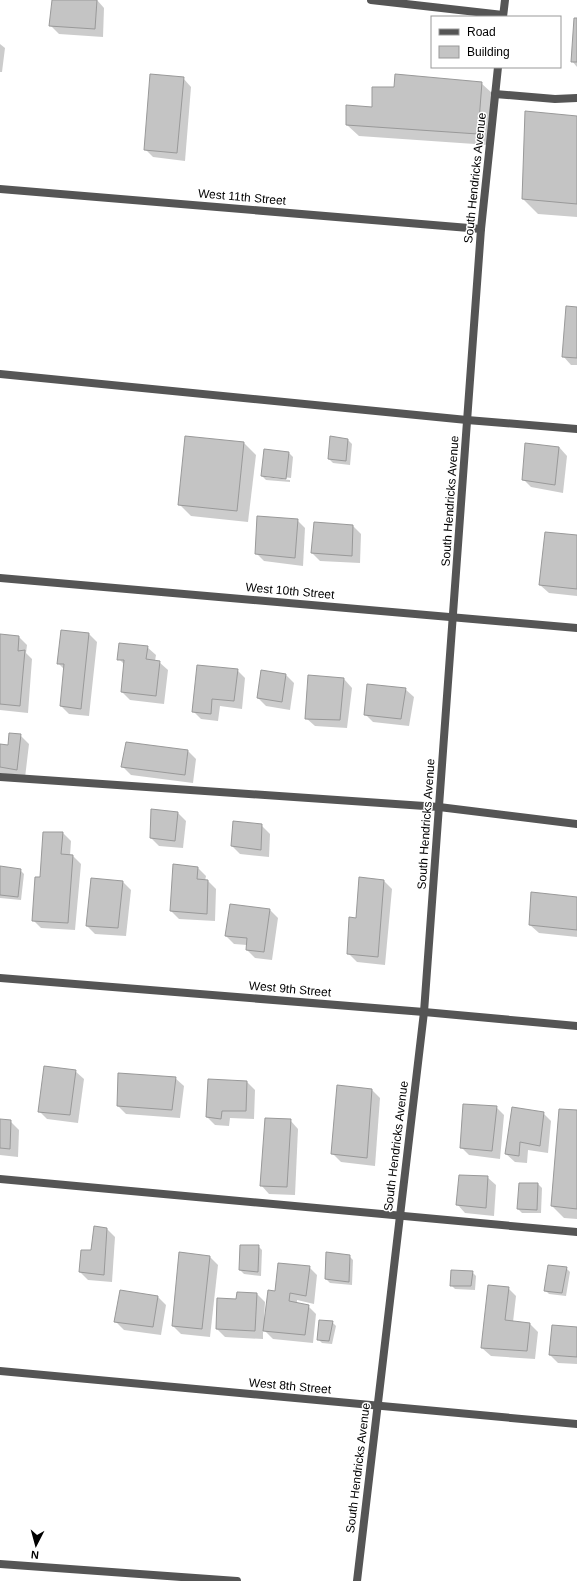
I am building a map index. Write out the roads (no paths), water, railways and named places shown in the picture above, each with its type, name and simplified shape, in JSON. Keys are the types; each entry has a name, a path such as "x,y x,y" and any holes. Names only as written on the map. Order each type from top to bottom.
{"street":[{"path":"371,0 503,16 504,0"},
{"name":"South Hendricks Avenue","path":"357,1581 424,1012 481,229 498,68"},
{"path":"495,94 555,99 577,98"},
{"name":"West 11th Street","path":"0,189 481,229"},
{"path":"0,374 467,420 577,429"},
{"name":"West 10th Street","path":"0,578 577,628"},
{"path":"0,777 439,807 577,824"},
{"name":"West 9th Street","path":"0,978 424,1012 577,1026"},
{"path":"0,1179 400,1217 577,1232"},
{"name":"West 8th Street","path":"0,1370 577,1424"},
{"path":"0,1564 236,1581"}]}
